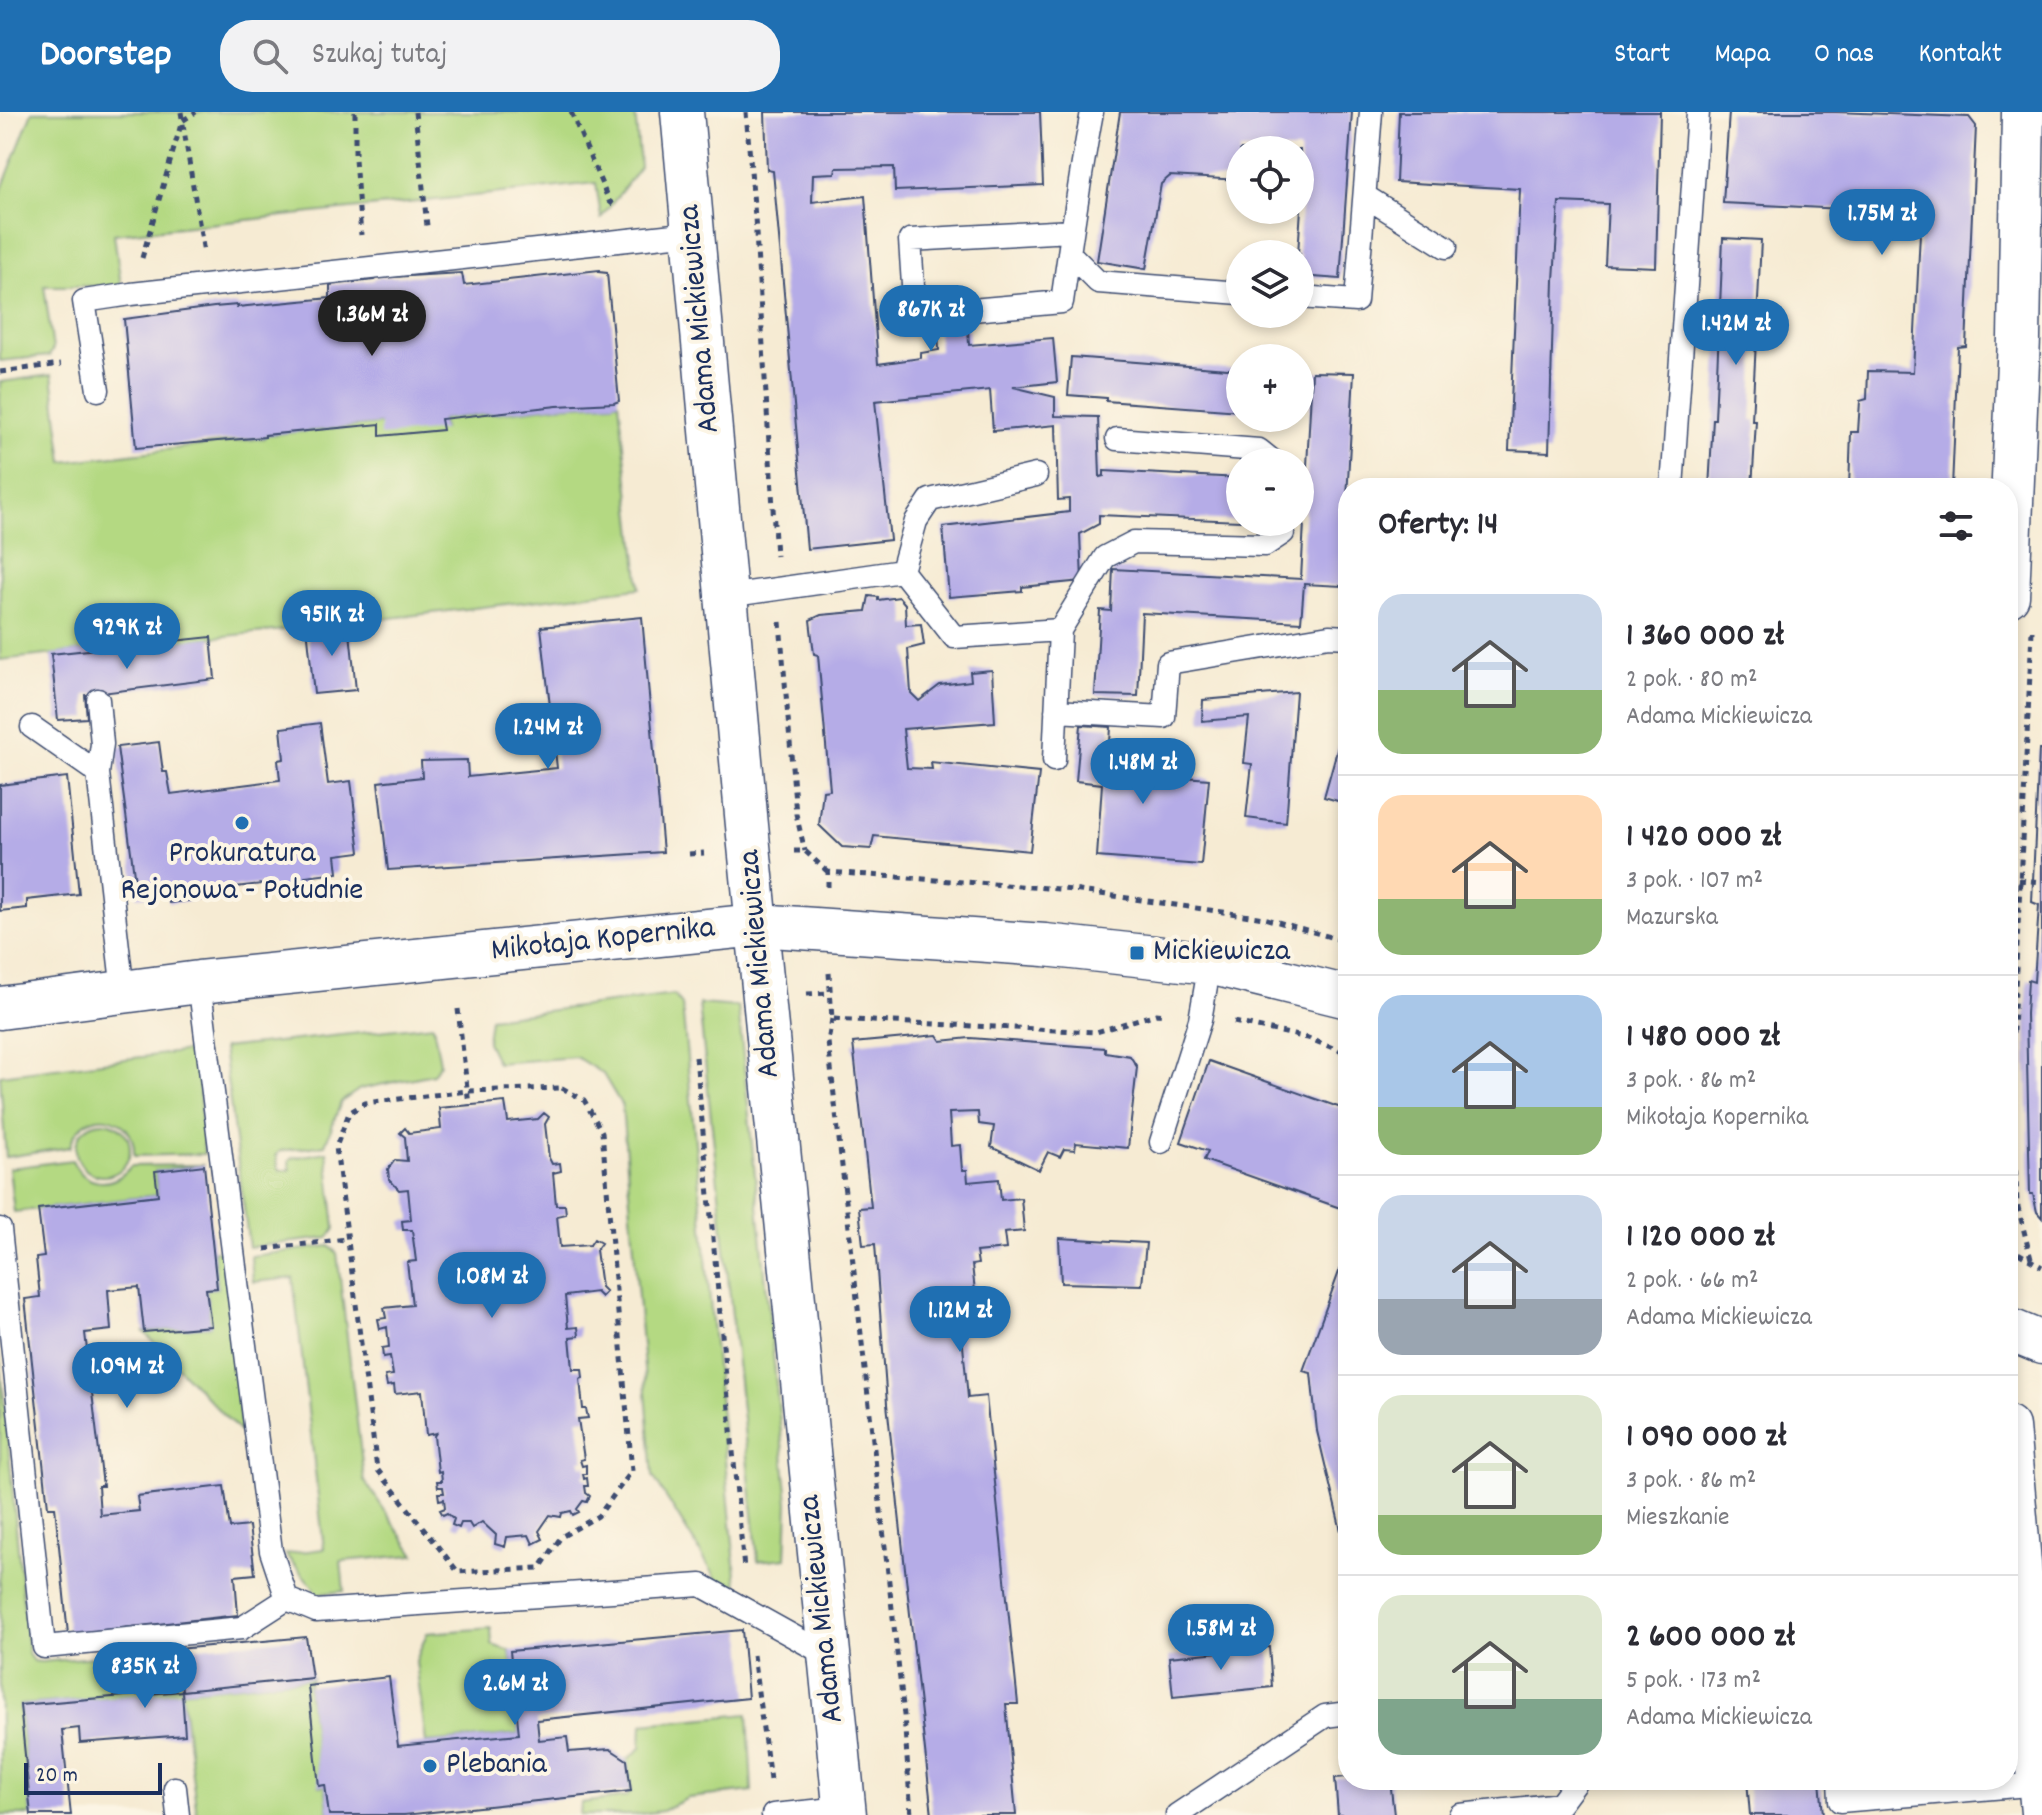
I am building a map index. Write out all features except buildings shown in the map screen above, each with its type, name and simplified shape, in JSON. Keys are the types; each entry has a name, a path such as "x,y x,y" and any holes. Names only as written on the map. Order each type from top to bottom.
{"street":[{"name":"Adama Mickiewicza","path":"682,112 757,925 844,1812"},
{"path":"2020,607 2019,338 2023,112"},
{"name":"Mikołaja Kopernika","path":"0,1008 199,982 757,925 1045,945 1210,963 1338,995"},
{"path":"2018,1333 2042,1343"},
{"path":"2018,1649 2020,1702 2041,1798"}],"lane":[{"path":"1070,242 910,240 915,315 1062,302 1092,112"},
{"path":"1314,298 1356,301 1371,112"},
{"path":"1673,478 1698,112"},
{"path":"1365,196 1446,247"},
{"path":"98,390 84,301 692,233"},
{"path":"1070,242 1098,282 1226,292"},
{"path":"1117,439 1233,448"},
{"path":"902,571 916,521 930,500 1036,475"},
{"path":"1054,760 1060,630 1105,557 1134,542 1265,545 1278,536"},
{"path":"727,596 902,571"},
{"path":"902,571 954,637 1060,630"},
{"path":"1056,711 1164,717 1168,663 1338,636"},
{"path":"98,700 102,744 98,773 123,992"},
{"path":"32,727 98,773"},
{"path":"1161,1142 1200,1020 1210,963"},
{"path":"199,982 271,1551 287,1599 316,1611 701,1585 827,1655"},
{"path":"0,1229 44,1647 242,1628 287,1599"},
{"path":"1177,1815 1325,1716 1338,1714"},
{"path":"175,1788 178,1815"},
{"path":"1460,1815 1560,1804 1570,1790"},
{"path":"1839,1790 1840,1801 2041,1798"},
{"path":"774,1815 844,1812"}],"path":[{"path":"181,112 209,285"},
{"path":"131,294 182,121 196,112"},
{"path":"355,112 355,159 364,269"},
{"path":"415,112 431,261"},
{"path":"571,112 609,201 620,210"},
{"path":"746,112 778,590 796,814 805,851"},
{"path":"0,372 94,359"},
{"path":"2018,904 2020,607"},
{"path":"2019,880 2042,882"},
{"path":"458,1009 469,1105"},
{"path":"832,1019 828,1042 904,1715 911,1815"},
{"path":"696,1057 748,1612 774,1815"},
{"path":"562,1088 584,1100 602,1132 632,1471 598,1516 561,1537 540,1568 458,1572 377,1469 336,1147 349,1113 365,1103 468,1091 562,1088"},
{"path":"2018,1207 2032,1263"},
{"path":"234,1253 347,1239"},
{"path":"2018,1254 2042,1267"}],"green space":[{"path":"32,112 635,112 640,167 601,218 596,183 114,234 121,286 44,286 53,349 49,356 0,361 0,194"},
{"path":"52,375 63,462 264,438 265,435 380,424 443,429 441,419 619,401 640,588 0,660 0,382"},
{"path":"674,995 682,1005 737,1586 721,1586 653,1476 622,1106 603,1074 576,1057 497,1063 487,1042 490,1018"},
{"path":"699,1004 738,1007 788,1502 786,1558 758,1561"},
{"path":"433,1025 440,1063 433,1074 360,1089 341,1102 325,1145 280,1151 276,1155 279,1170 290,1170 289,1160 292,1158 327,1152 335,1229 328,1238 249,1247 223,1048"},
{"path":"196,1050 204,1154 134,1156 133,1141 127,1129 107,1118 85,1124 76,1133 70,1147 6,1157 0,1075"},
{"path":"103,1122 122,1130 130,1149 122,1168 103,1176 84,1168 76,1149 84,1130"},
{"path":"72,1160 84,1176 99,1182 116,1179 131,1166 204,1165 155,1171 158,1195 14,1212 9,1168"},
{"path":"329,1246 337,1253 364,1480 415,1555 341,1561 344,1591 319,1594 285,1554 324,1549 293,1278 253,1282 251,1256"},
{"path":"226,1250 241,1433 144,1332 210,1326 206,1289 217,1288 213,1251"},
{"path":"0,1357 28,1654 33,1661 178,1649 182,1691 312,1678 308,1686 320,1786 325,1785 329,1815 197,1815 182,1692 20,1705 31,1815 0,1815"},
{"path":"491,1628 492,1645 510,1651 519,1734 426,1743 416,1661 427,1633"},
{"path":"748,1714 752,1791 688,1798 662,1811 633,1815 580,1815 581,1803 626,1797 631,1791 627,1760 641,1748 642,1724"}],"place":[{"name":"Prokuratura Rejonowa - Południe","path":"242,823"},
{"name":"Mickiewicza","path":"1137,953"},
{"name":"Plebania","path":"430,1766"}]}
